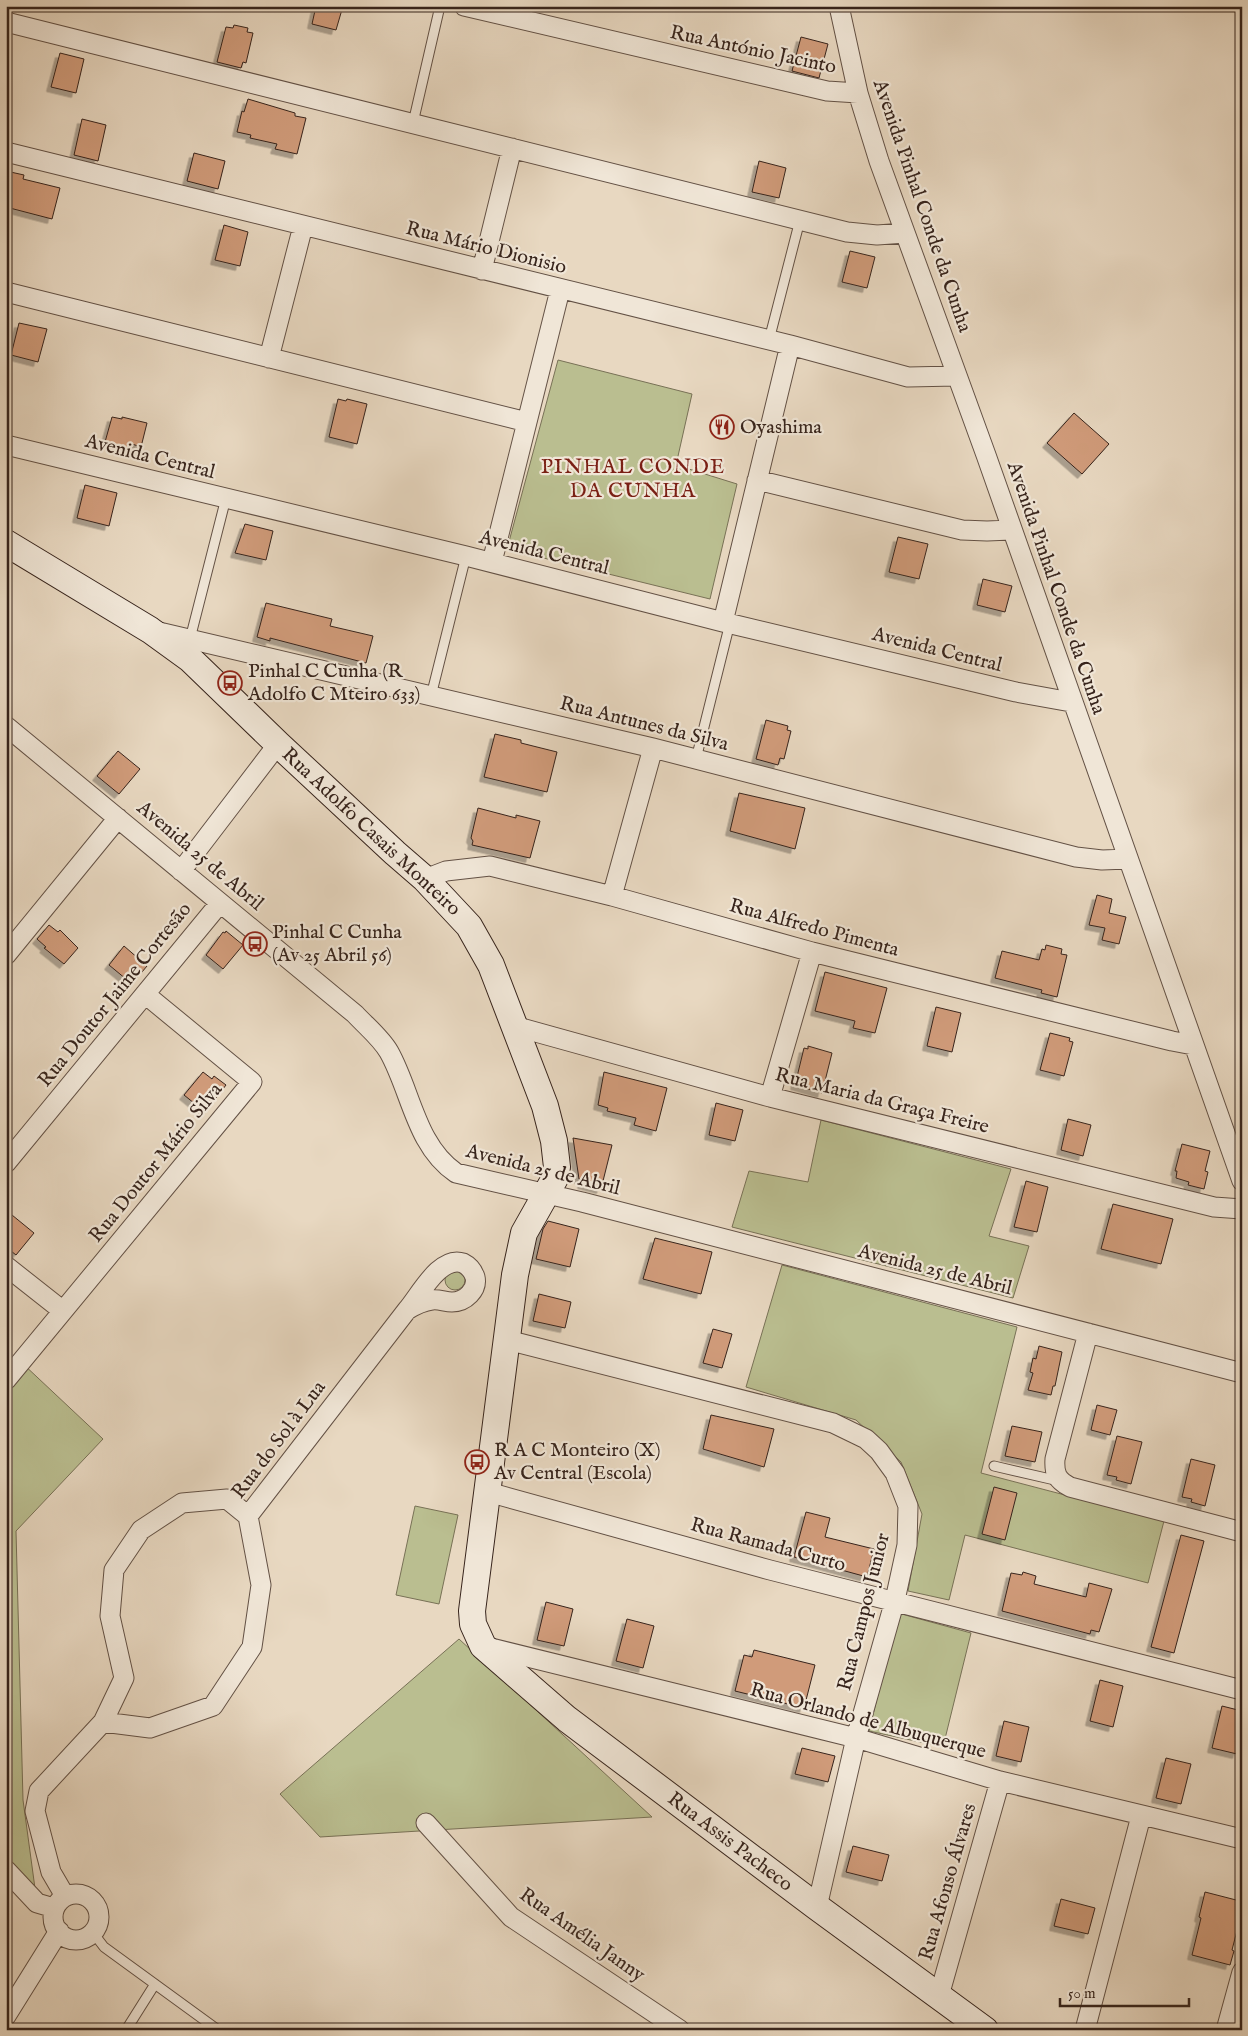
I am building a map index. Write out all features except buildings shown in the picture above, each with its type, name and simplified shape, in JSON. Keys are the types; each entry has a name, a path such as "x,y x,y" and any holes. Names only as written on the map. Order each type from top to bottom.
{"street":[{"path":"9,6 6,21 847,232 877,235 905,233"},
{"name":"Rua António Jacinto","path":"464,6 827,91 858,93"},
{"name":"Avenida Pinhal Conde da Cunha","path":"839,6 858,93 905,233 1242,1181"},
{"path":"482,270 512,148"},
{"name":"Rua Mário Dionisio","path":"6,152 560,290 790,345 908,377 956,376"},
{"path":"270,358 303,226"},
{"path":"492,562 560,290"},
{"path":"6,292 526,422"},
{"path":"726,622 757,480 790,345"},
{"name":"Avenida Central","path":"6,445 492,562 726,622 1016,692 1071,702"},
{"path":"757,480 962,530 1011,530"},
{"name":"Rua Adolfo Casais Monteiro","path":"6,543 150,630 190,659 394,853 425,879 469,926 491,965 545,1106 554,1141 556,1173 524,1233 515,1275 472,1611 473,1624 483,1646"},
{"name":"Rua Antunes da Silva","path":"150,630 653,748 1076,857 1102,860 1128,859"},
{"name":"Avenida 25 de Abril","path":"8,731 118,818 355,1014 388,1051 419,1124 438,1158 456,1173 546,1194 1242,1373"},
{"path":"181,871 278,744"},
{"path":"612,896 653,748"},
{"path":"6,955 118,818"},
{"name":"Rua Alfredo Pimenta","path":"425,879 446,871 490,866 612,896 812,952 1193,1045"},
{"name":"Rua Doutor Jaime Cortesão","path":"6,1162 220,903"},
{"path":"770,1097 812,952"},
{"name":"Rua Doutor Mário Silva","path":"6,1380 252,1082 145,994"},
{"name":"Rua Maria da Graça Freire","path":"514,1026 770,1097 1205,1204 1242,1209"},
{"path":"6,1266 63,1312"},
{"name":"Rua do Sol à Lua","path":"103,1722 150,1728 213,1706 252,1647 261,1585 248,1516 407,1310"},
{"path":"1088,1333 1055,1459 1054,1471 1059,1481 1070,1488 1242,1532"},
{"name":"Rua Campos Junior","path":"507,1340 833,1423 866,1439 879,1451 895,1473 908,1506 907,1545 895,1600 856,1738 817,1908"},
{"name":"Rua Ramada Curto","path":"488,1492 770,1570 895,1600 1242,1690"},
{"path":"6,1870 37,1903 59,1902 81,1894 95,1902 100,1918 94,1934 80,1941 64,1937 54,1925 59,1902 35,1811 40,1791 103,1722 124,1678 110,1616 114,1570 141,1530 182,1503 227,1499 248,1516"},
{"name":"Rua Orlando de Albuquerque","path":"483,1646 856,1738 1000,1781 1242,1840"},
{"name":"Rua Assis Pacheco","path":"483,1646 567,1719 817,1908 985,2030"},
{"name":"Rua Afonso Álvares","path":"939,1996 1000,1781"},
{"path":"1085,2030 1141,1816"},
{"name":"Rua Amélia Janny","path":"426,1823 511,1917 680,2030"},
{"path":"6,2016 59,1931"},
{"path":"1226,2030 1242,1972"}],"lane":[{"path":"413,123 440,6"},
{"path":"769,340 800,220"},
{"path":"190,640 226,498"},
{"path":"431,696 466,556"},
{"path":"696,760 726,622"},
{"path":"994,1466 1059,1481"},
{"path":"94,1934 104,1948 218,2030"},
{"path":"126,2030 155,1984"}],"green space":[{"path":"558,360 692,394 676,465 737,484 710,599 507,549"},
{"path":"821,1120 1011,1169 989,1236 1029,1246 1013,1298 732,1227 749,1171 808,1182"},
{"path":"782,1265 1017,1327 981,1473 1164,1521 1148,1583 965,1535 949,1600 908,1591 922,1514 901,1462 856,1420 746,1387"},
{"path":"455,1270 462,1273 465,1280 462,1287 455,1290 448,1287 445,1280 448,1273"},
{"path":"21,1362 103,1439 16,1531 23,1800 37,1903 6,1870 6,1380"},
{"path":"415,1506 458,1515 439,1604 396,1595"},
{"path":"898,1613 971,1633 943,1747 869,1731"},
{"path":"459,1639 652,1817 320,1837 280,1794"}],"place":[{"name":"Oyashima","path":"722,427"},
{"name":"Pinhal C Cunha (R Adolfo C Mteiro 633)","path":"230,683"},
{"name":"Pinhal C Cunha (Av 25 Abril 56)","path":"255,944"},
{"name":"R A C Monteiro (X) Av Central (Escola)","path":"477,1462"}],"district":[{"name":"PINHAL CONDE DA CUNHA","path":"633,479"}]}
